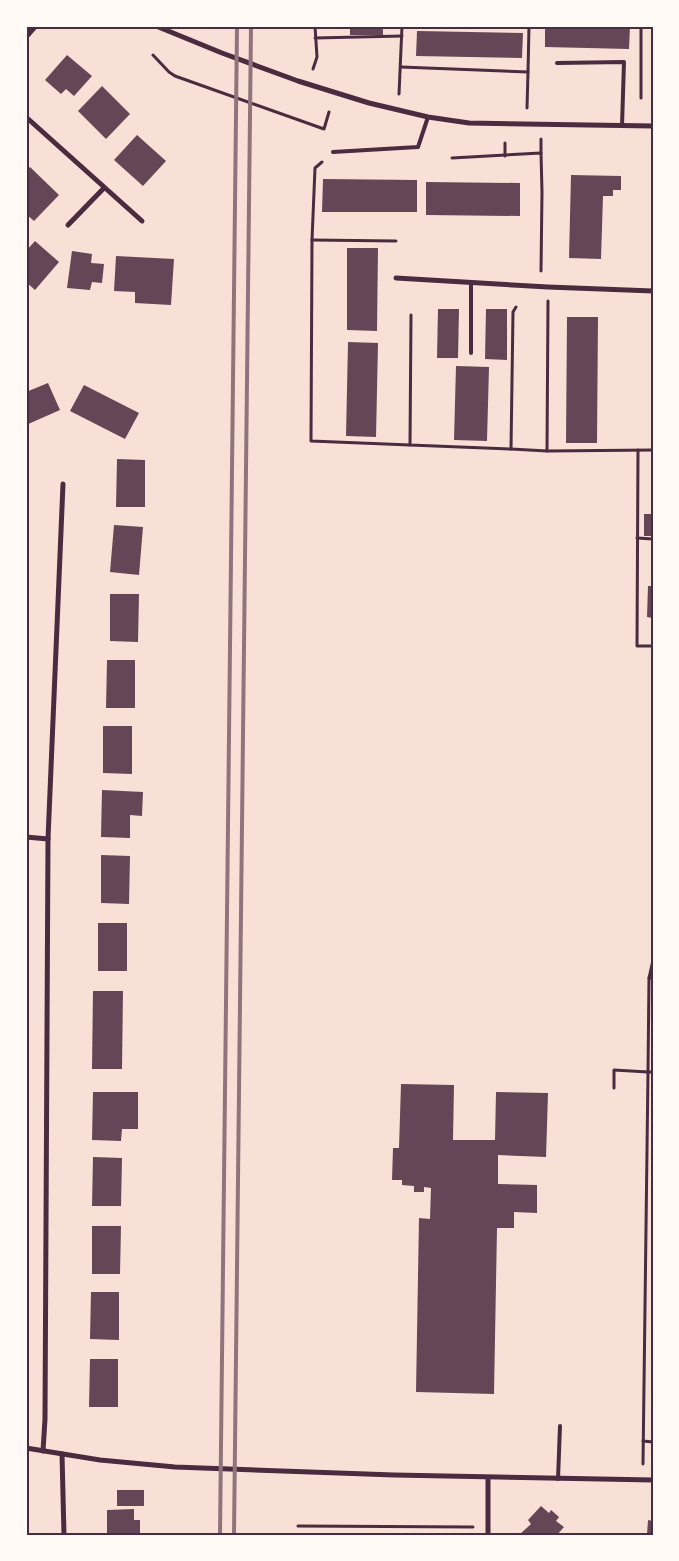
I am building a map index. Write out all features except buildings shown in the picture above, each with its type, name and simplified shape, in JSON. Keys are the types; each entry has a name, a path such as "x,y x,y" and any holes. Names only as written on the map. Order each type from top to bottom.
{"street":[{"path":"26,34 33,26"},
{"path":"156,26 298,81 369,103 428,117 469,123 653,126"},
{"path":"26,117 142,221"},
{"path":"68,225 104,188"},
{"path":"396,278 653,291"},
{"path":"43,1451 45,1419 48,839 63,484"},
{"path":"26,837 48,839"},
{"path":"26,1448 138,1465 488,1478 653,1480"},
{"path":"62,1454 64,1535"},
{"path":"488,1478 488,1535"}],"lane":[{"path":"557,63 624,62 622,126"},
{"path":"333,152 418,147 428,117"},
{"path":"471,282 471,353"},
{"path":"558,1479 560,1426"}],"path":[{"path":"313,68 316,57 314,26"},
{"path":"399,95 402,26"},
{"path":"527,108 529,26"},
{"path":"641,26 641,98"},
{"path":"315,38 402,36"},
{"path":"152,55 175,76 324,129 329,112"},
{"path":"401,68 528,72"},
{"path":"505,156 506,142"},
{"path":"333,152 315,168 312,240 311,441 547,451 653,450"},
{"path":"452,158 541,153 540,286"},
{"path":"312,240 396,241"},
{"path":"547,451 548,286"},
{"path":"511,449 513,312 516,306"},
{"path":"410,445 411,316"},
{"path":"638,450 637,646 653,646"},
{"path":"637,538 653,539"},
{"path":"643,1480 648,1072 653,960"},
{"path":"614,1088 614,1070 653,1072"},
{"path":"643,1441 653,1442"},
{"path":"298,1526 472,1527"}],"railway":[{"path":"220,1535 237,26"},
{"path":"234,1535 251,26"}]}
